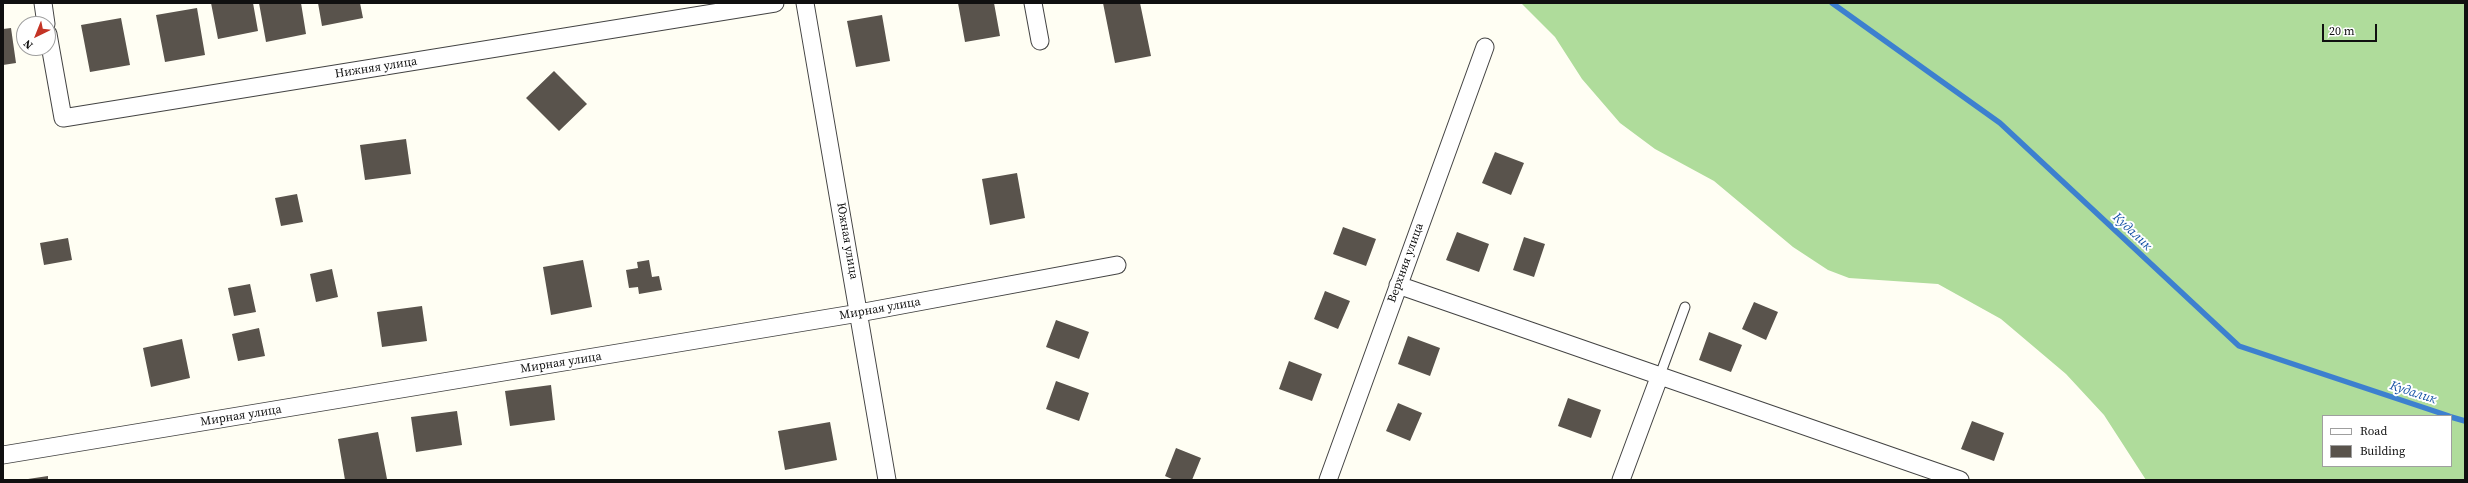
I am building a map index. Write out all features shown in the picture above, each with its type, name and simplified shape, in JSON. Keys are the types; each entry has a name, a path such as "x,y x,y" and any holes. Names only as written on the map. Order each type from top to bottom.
{"street":[{"path":"42,3 44,16"},
{"name":"Нижняя улица","path":"52,56 63,118 775,3"},
{"name":"Южная улица","path":"805,3 860,313 887,480"},
{"path":"1033,3 1040,41"},
{"name":"Верхняя улица","path":"1328,480 1485,47"},
{"name":"Мирная улица","path":"3,455 860,313 1117,265"},
{"path":"1398,285 1660,376 1922,474 1960,480"},
{"path":"1622,480 1660,376"}],"lane":[{"path":"1660,376 1685,308"}],"green space":[{"path":"1521,3 2465,3 2465,480 2146,480 2104,415 2066,374 2001,319 1938,284 1849,278 1828,270 1793,247 1714,181 1655,149 1620,123 1582,79 1555,37"}],"building":[{"path":"211,3 253,3 258,31 218,39"},
{"path":"259,3 301,3 306,34 266,42"},
{"path":"318,3 360,3 363,18 322,26"},
{"path":"958,3 994,3 1000,36 965,42"},
{"path":"1103,3 1140,3 1151,56 1115,63"},
{"path":"197,8 205,55 165,62 156,15"},
{"path":"882,15 890,61 856,67 847,21"},
{"path":"121,18 130,65 90,72 81,25"},
{"path":"11,28 16,63 3,65 3,29"},
{"path":"554,71 587,104 559,131 526,98"},
{"path":"406,139 411,174 365,180 360,145"},
{"path":"1495,152 1524,163 1511,195 1482,183"},
{"path":"1017,173 1025,218 990,225 982,179"},
{"path":"297,194 303,222 281,226 275,198"},
{"path":"1343,227 1376,239 1366,266 1333,254"},
{"path":"1457,232 1489,244 1479,272 1446,260"},
{"path":"1524,237 1545,244 1534,277 1513,270"},
{"path":"68,238 72,260 44,265 40,243"},
{"path":"583,260 592,307 551,315 543,267"},
{"path":"649,260 652,277 659,276 662,290 639,294 638,287 629,288 626,270 638,268 637,262"},
{"path":"332,269 338,297 316,302 310,274"},
{"path":"250,284 256,312 234,316 228,288"},
{"path":"1325,291 1350,301 1338,329 1314,319"},
{"path":"1754,302 1778,312 1766,340 1742,329"},
{"path":"422,306 427,341 382,347 377,312"},
{"path":"1056,320 1089,332 1079,359 1046,347"},
{"path":"259,328 265,356 238,361 232,334"},
{"path":"1709,332 1742,345 1731,372 1699,360"},
{"path":"1408,336 1440,348 1430,376 1398,364"},
{"path":"182,339 190,378 151,387 143,348"},
{"path":"1289,361 1322,374 1312,401 1279,389"},
{"path":"1056,381 1089,393 1079,421 1046,409"},
{"path":"551,385 555,420 510,426 505,391"},
{"path":"1568,398 1601,410 1591,438 1558,426"},
{"path":"1398,403 1422,413 1410,441 1386,431"},
{"path":"457,411 462,445 416,452 411,417"},
{"path":"1972,421 2004,433 1994,461 1961,449"},
{"path":"830,422 837,460 785,470 778,431"},
{"path":"378,432 387,479 345,480 338,439"},
{"path":"1176,448 1201,458 1192,480 1174,480 1165,476"},
{"path":"48,476 48,480 28,480 28,479"}],"waterway":[{"name":"Кудалик","path":"1832,3 2000,123 2239,346 2446,415"},
{"name":"Кудалик","path":"2452,417 2465,421"}]}
